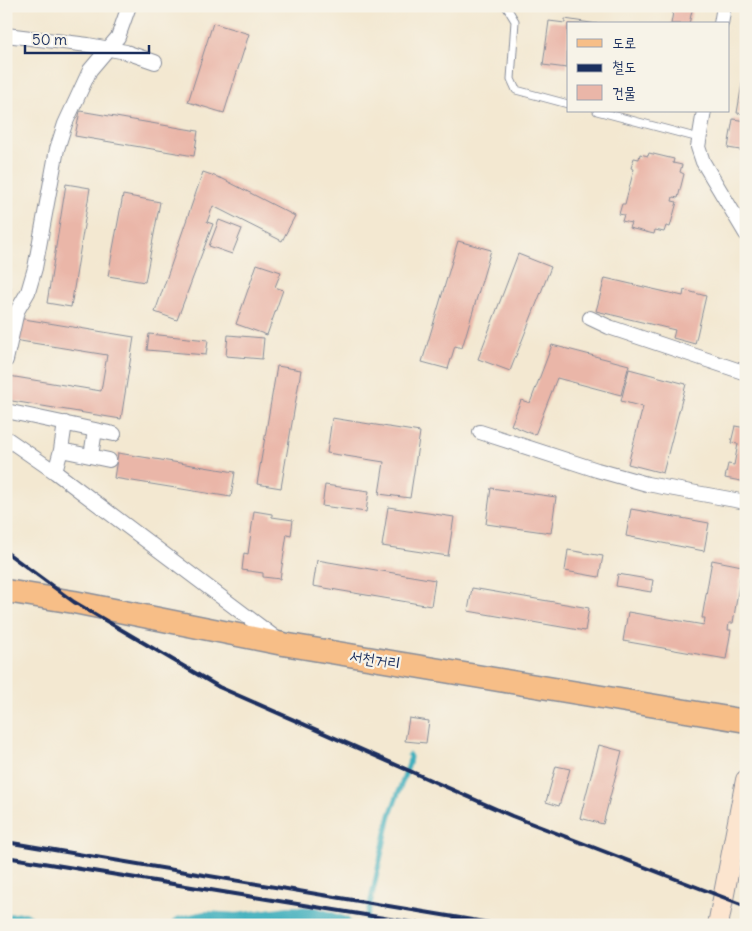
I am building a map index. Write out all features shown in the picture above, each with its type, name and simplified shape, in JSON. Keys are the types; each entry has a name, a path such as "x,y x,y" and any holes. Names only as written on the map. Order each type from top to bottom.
{"main road":[{"name":"서천거리","path":"6,591 74,602 283,644 746,721"}],"street":[{"path":"6,360 17,311 28,292 35,268 57,149 65,124 90,70 110,49 118,37 129,6"},
{"path":"721,22 724,6"},
{"path":"6,34 126,52 155,62"},
{"path":"704,112 698,147 703,162 746,234"},
{"path":"590,318 609,327 746,373"},
{"path":"6,411 114,434"},
{"path":"55,472 65,423"},
{"path":"91,456 95,430"},
{"path":"480,432 597,470 648,484 746,502"},
{"path":"6,438 55,472 283,644"},
{"path":"61,450 109,460"},
{"path":"718,925 746,780"}],"lane":[{"path":"506,6 515,21 511,79 516,90 567,104"},
{"path":"600,112 699,138"}],"building":[{"path":"674,6 693,6 689,22 671,22"},
{"path":"565,19 584,22 567,22 567,68 543,65 549,21 565,23"},
{"path":"213,23 249,34 224,113 188,102"},
{"path":"746,66 746,114 737,113"},
{"path":"80,111 198,131 194,156 75,136"},
{"path":"733,119 746,121 746,151 728,148"},
{"path":"649,153 674,159 673,163 682,165 680,172 684,174 678,198 673,197 672,201 677,202 670,227 666,226 664,232 655,230 654,234 629,228 631,223 622,221 624,215 619,214 622,204 625,204 634,169 631,168 634,158 639,159 640,154 648,156"},
{"path":"203,172 223,179 295,216 282,241 213,206 207,222 213,224 177,320 155,312"},
{"path":"66,184 90,188 71,307 47,303"},
{"path":"123,195 160,202 145,282 108,276"},
{"path":"219,220 242,229 232,254 209,246"},
{"path":"458,241 491,250 462,348 455,346 448,369 422,362"},
{"path":"518,254 551,267 510,371 478,359"},
{"path":"257,264 281,272 275,287 283,290 267,335 236,324"},
{"path":"605,278 683,296 684,290 706,296 695,344 673,338 675,330 596,311"},
{"path":"6,287 11,288 7,309 6,309"},
{"path":"18,318 134,337 121,419 6,400 9,376 101,391 107,355 14,340"},
{"path":"149,334 208,340 206,355 147,350"},
{"path":"228,335 264,338 262,359 226,356"},
{"path":"552,345 629,365 621,395 557,378 535,435 511,425 521,400 530,403"},
{"path":"277,366 301,370 281,488 257,484"},
{"path":"629,369 686,384 663,473 628,464 643,407 621,401"},
{"path":"332,418 420,432 410,498 379,494 384,462 327,453"},
{"path":"735,426 746,428 746,482 725,478 728,464 734,465 738,444 731,443"},
{"path":"118,453 235,472 231,497 114,478"},
{"path":"325,485 369,491 366,512 322,506"},
{"path":"491,488 556,497 551,533 486,524"},
{"path":"388,507 454,517 448,556 382,546"},
{"path":"631,509 709,523 704,551 626,536"},
{"path":"254,511 272,514 272,517 293,520 291,535 287,534 280,579 263,577 263,573 242,570 244,553 248,554"},
{"path":"568,550 603,556 599,577 565,571"},
{"path":"317,560 435,580 431,606 313,586"},
{"path":"712,560 742,566 733,623 729,623 728,630 731,630 726,659 623,641 628,612 704,625 705,618 702,618"},
{"path":"618,574 653,580 651,592 616,586"},
{"path":"472,588 589,608 585,631 468,611"},
{"path":"409,718 429,721 426,743 405,741"},
{"path":"599,745 622,751 603,824 580,818"},
{"path":"556,766 570,769 559,806 546,802"}],"waterway":[{"path":"368,925 367,918 390,815 409,764 409,755"},
{"path":"181,925 205,920 237,922 289,915 315,916 343,925"},
{"path":"6,923 24,921 29,925"}],"railway":[{"path":"6,552 74,602 219,687 512,816 746,906"},
{"path":"6,842 502,925"},
{"path":"6,857 427,925"}]}
